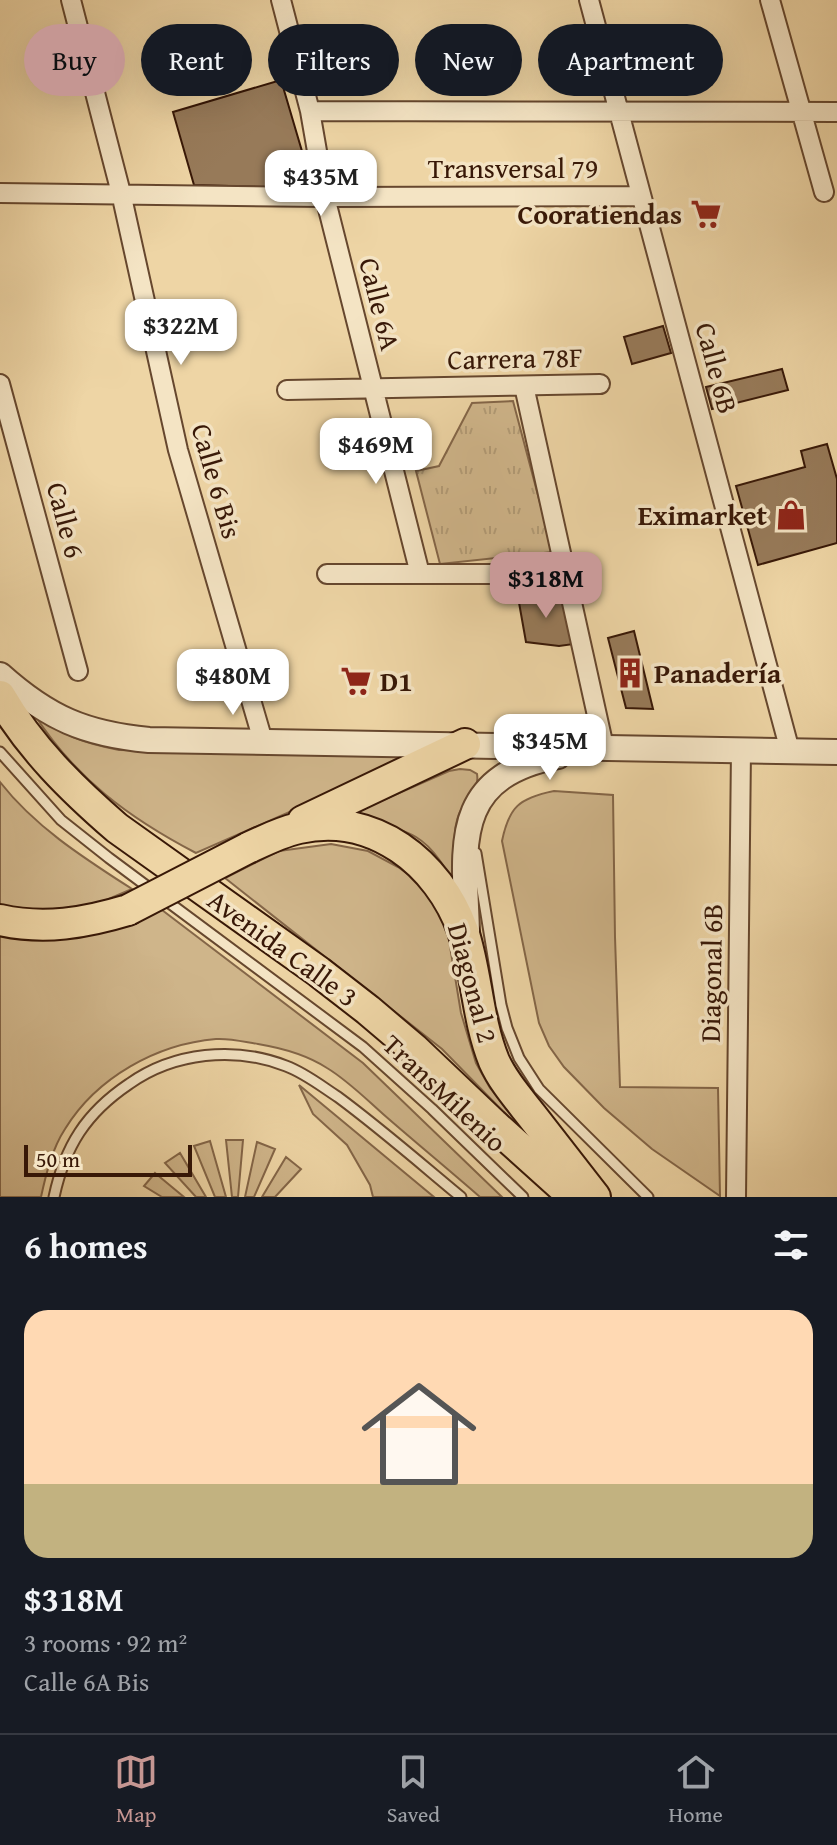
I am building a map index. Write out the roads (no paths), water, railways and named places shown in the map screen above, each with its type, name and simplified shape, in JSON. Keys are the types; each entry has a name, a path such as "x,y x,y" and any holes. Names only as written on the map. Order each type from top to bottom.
{"main road":[{"name":"Avenida Calle 3","path":"0,696 38,751 91,806 368,1010 574,1197"},
{"path":"276,834 465,744"},
{"name":"Diagonal 2","path":"0,920 57,925 95,920 128,910 276,834 298,828 333,825 357,829 397,844 418,860 457,915 468,947 495,1063 514,1093 595,1197"}],"street":[{"name":"Calle 6 Bis","path":"71,0 121,193 178,450 263,741"},
{"name":"Calle 6A","path":"281,0 310,111 325,197 420,574"},
{"name":"Calle 6B","path":"589,0 790,751"},
{"path":"770,0 824,192"},
{"path":"310,111 837,112"},
{"name":"Transversal 79","path":"0,193 325,197 641,196"},
{"name":"Calle 6","path":"0,384 78,671"},
{"name":"Carrera 78F","path":"287,390 600,384"},
{"path":"524,386 604,747"},
{"path":"327,574 565,574"},
{"path":"0,675 29,700 73,725 98,733 149,740 837,752"},
{"path":"468,947 465,849 470,822 482,797 510,771 525,764 604,747"},
{"name":"Diagonal 6B","path":"736,1197 741,750"}],"lane":[{"name":"TransMilenio","path":"0,752 61,820 363,1047 523,1197"},
{"path":"482,797 475,836 476,856 501,1005 519,1058 539,1089 648,1197"},
{"path":"54,1197 68,1151 90,1117 113,1094 160,1066 215,1054 242,1054 265,1058 315,1081 353,1108 461,1197"}],"place":[{"name":"Cooratiendas","path":"706,214"},
{"name":"Eximarket","path":"791,515"},
{"name":"Panadería","path":"630,673"},
{"name":"D1","path":"356,681"}]}
